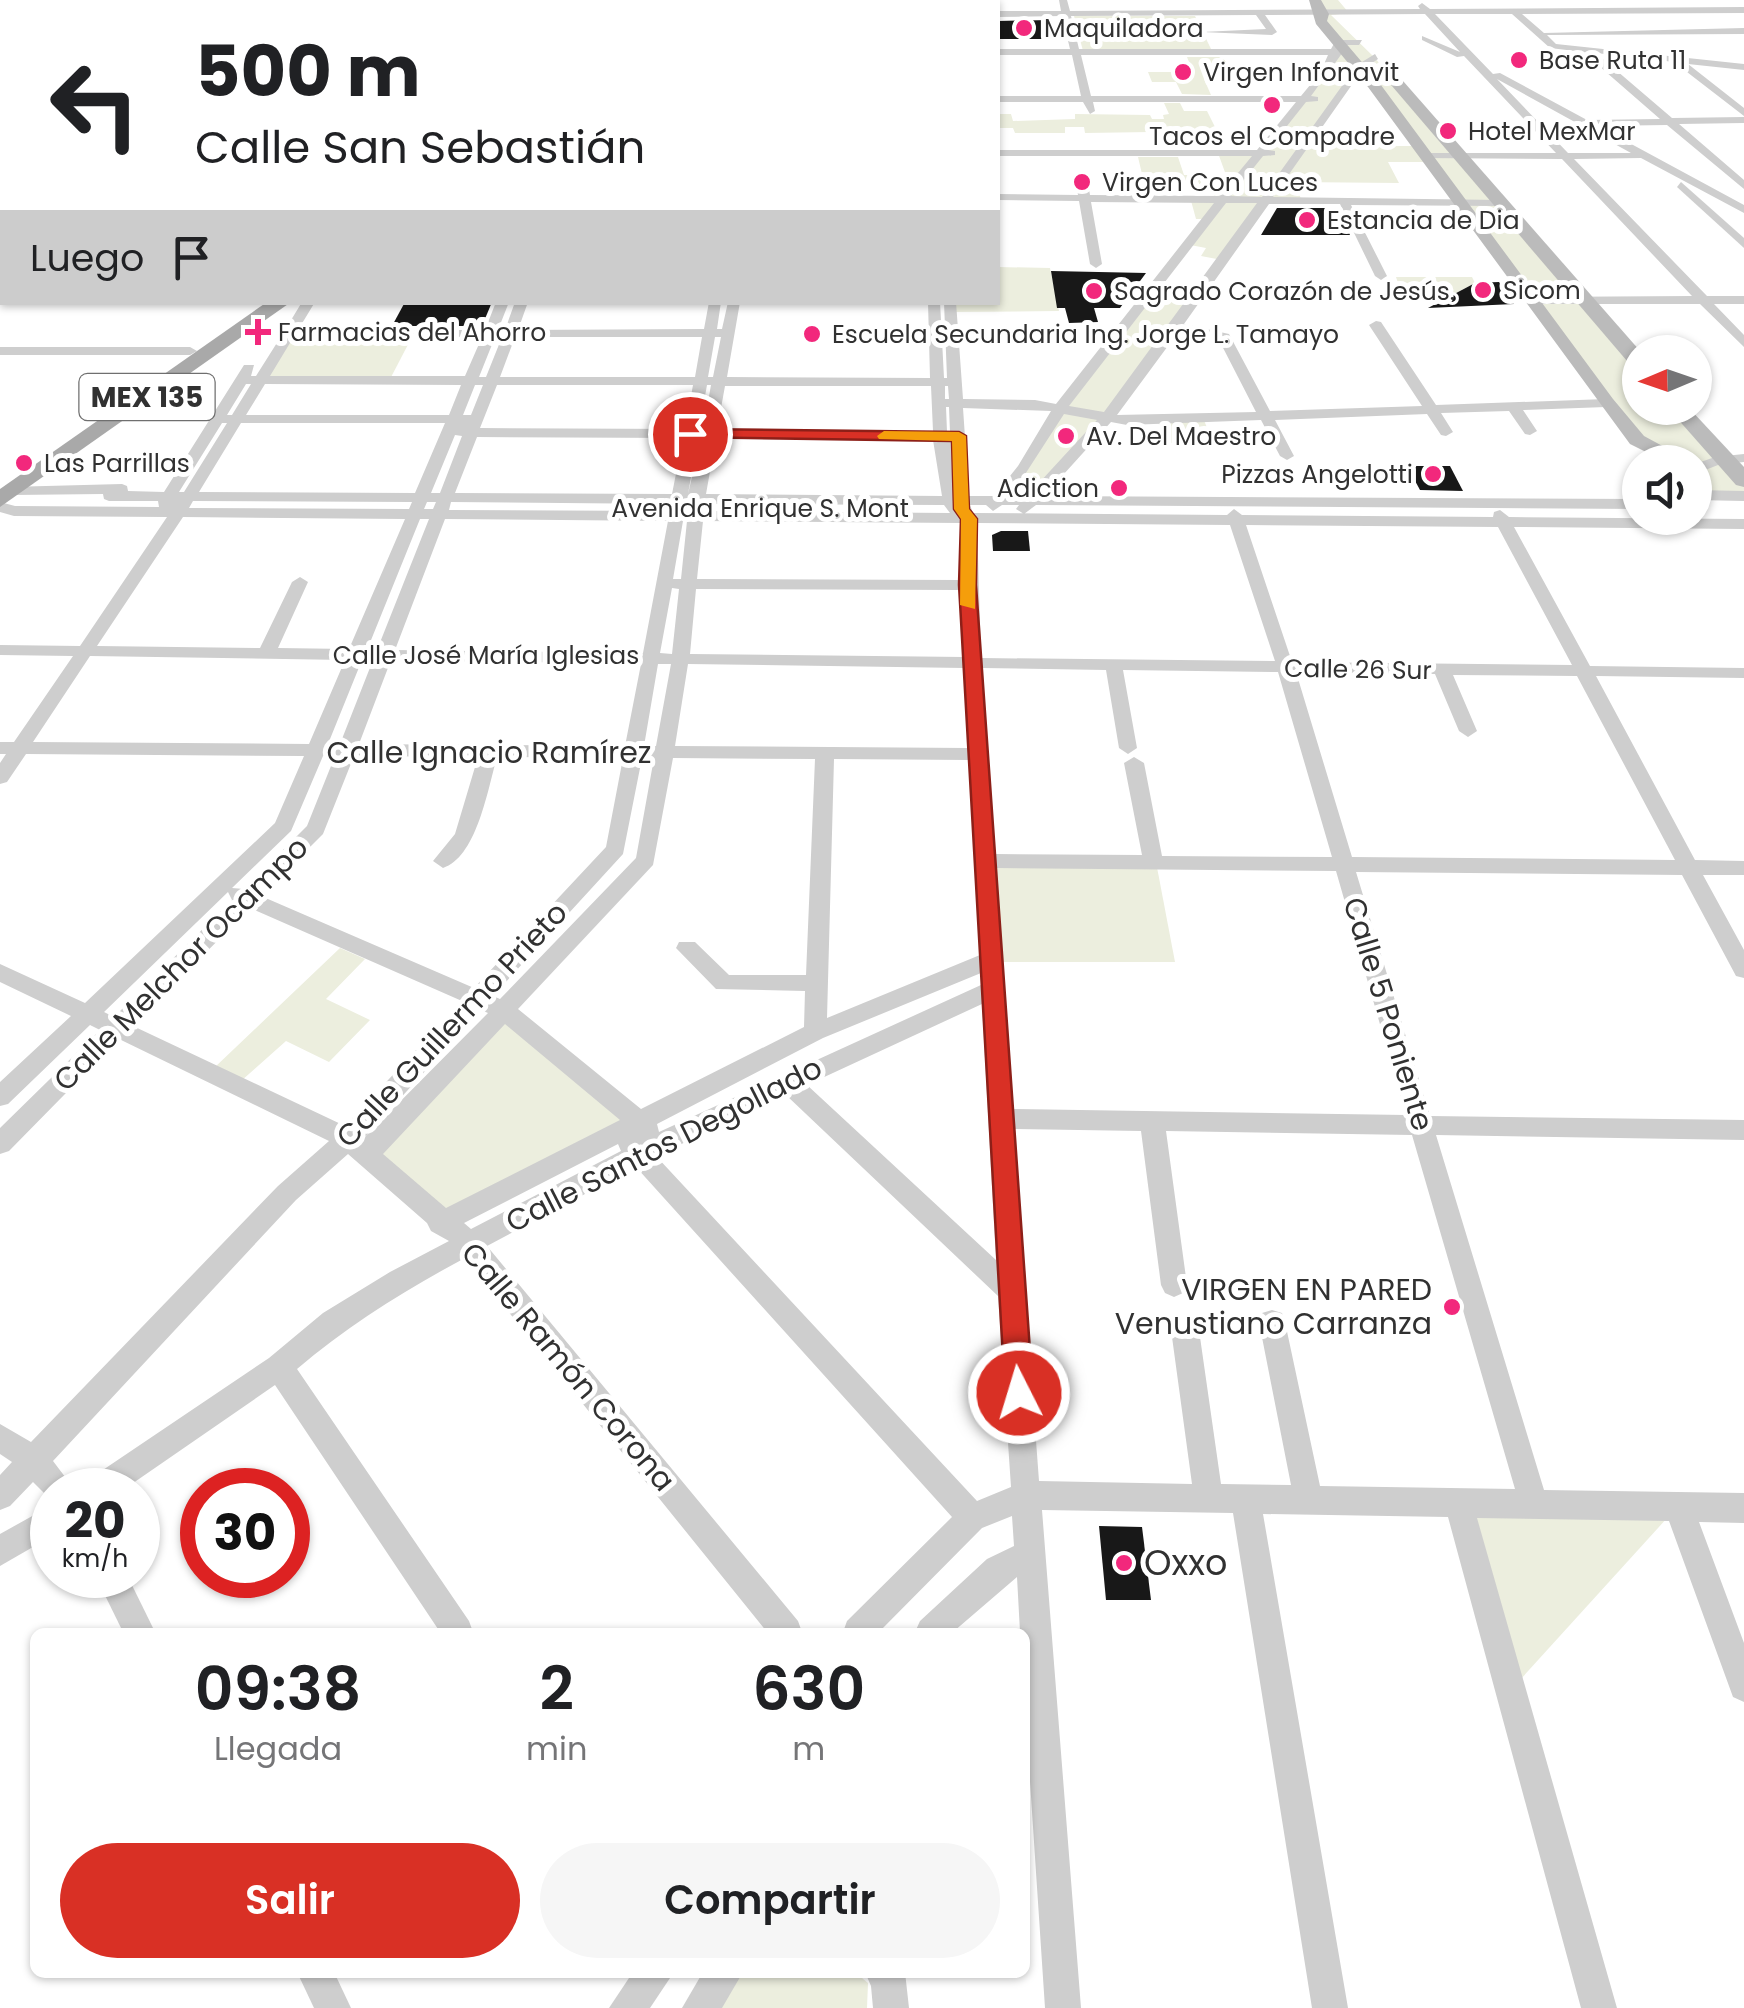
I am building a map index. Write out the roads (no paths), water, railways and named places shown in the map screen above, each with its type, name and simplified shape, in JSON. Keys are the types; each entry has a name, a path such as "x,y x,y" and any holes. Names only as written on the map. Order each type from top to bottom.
{"main road":[{"path":"1323,9 1359,42 1426,156 1606,403 1637,440 1646,445"},
{"path":"1323,9 1321,21 1339,47 1368,62 1460,156 1622,343"},
{"name":"MEX 135","path":"2,497 255,305"},
{"name":"MEX 135","path":"2,497 278,305"},
{"path":"1696,425 1733,459 1744,480"},
{"path":"1712,478 1744,495"}],"street":[{"path":"1063,0 1091,114"},
{"path":"1191,0 1216,52"},
{"path":"1416,0 1744,343"},
{"path":"1502,0 1553,46 1744,66"},
{"path":"1636,0 1675,31 1676,59 1744,117"},
{"path":"1000,14 1260,14 1323,9 1428,13 1744,10"},
{"path":"1206,32 1272,32 1260,14"},
{"path":"1539,33 1744,31"},
{"path":"1425,38 1744,210"},
{"path":"1000,52 1216,52 1339,47 1359,42"},
{"path":"970,503 1060,406 1205,219 1262,153 1339,47"},
{"path":"1585,49 1737,174 1744,186"},
{"path":"1029,501 1107,418 1368,62"},
{"path":"1000,100 1338,99"},
{"path":"1584,124 1744,117"},
{"path":"1000,153 1299,154"},
{"path":"1426,156 1642,156"},
{"path":"1668,170 1737,174"},
{"path":"1668,170 1744,244"},
{"path":"1043,184 1200,200 1500,203"},
{"path":"1000,196 1084,191 1101,184"},
{"path":"1084,191 1096,264"},
{"path":"1200,200 1205,219"},
{"path":"1344,202 1380,276"},
{"path":"1164,271 1179,274"},
{"path":"1194,276 1209,278"},
{"path":"1150,290 1195,298"},
{"path":"1532,302 1744,300"},
{"path":"177,498 261,380 292,305"},
{"path":"0,778 177,498 241,380 305,305"},
{"name":"Calle Melchor Ocampo","path":"0,1144 316,829 383,655 432,503 452,426 503,305"},
{"path":"432,503 472,426 521,305"},
{"path":"688,504 690,434 714,305"},
{"path":"688,504 710,434 734,305"},
{"path":"934,305 940,436 970,503"},
{"path":"950,305 959,436 970,503 968,585 1000,1119 1063,2008"},
{"path":"1376,325 1446,432"},
{"path":"1175,326 1224,337 1287,456"},
{"path":"281,334 730,332"},
{"path":"4,355 190,351"},
{"path":"241,380 955,382"},
{"path":"938,403 1060,406 1107,418 1606,403"},
{"path":"1513,407 1530,431"},
{"path":"217,419 690,434 959,436"},
{"path":"2,497 688,504 1622,495"},
{"path":"1712,496 1744,495"},
{"path":"2,497 14,511 177,498 688,504"},
{"name":"Avenida Enrique S. Mont","path":"1029,501 1236,517"},
{"name":"Calle Melchor Ocampo","path":"0,1097 284,826 356,655 432,503"},
{"path":"970,503 1236,517 1622,518"},
{"name":"Avenida Enrique S. Mont","path":"688,504 1622,504"},
{"name":"Calle Guillermo Prieto","path":"356,1148 476,998 616,849 652,656 676,584 688,504"},
{"path":"1712,504 1744,504"},
{"path":"1712,514 1744,514"},
{"name":"Calle 5 Poniente","path":"1236,517 1286,668 1534,1506"},
{"path":"1502,518 1744,970"},
{"path":"1712,522 1744,524"},
{"path":"266,655 300,582"},
{"path":"676,584 968,585"},
{"name":"Calle Guillermo Prieto","path":"32,1459 287,1193 356,1148 505,1011 646,860 681,656 676,584"},
{"name":"Calle José María Iglesias","path":"0,650 972,662"},
{"name":"Calle 26 Sur","path":"972,662 1744,673"},
{"path":"1114,667 1153,862"},
{"path":"1442,670 1468,731"},
{"name":"Calle Ignacio Ramírez","path":"0,748 317,753 978,754"},
{"path":"443,861 464,836 488,754"},
{"path":"815,1032 825,754"},
{"path":"986,861 1744,868"},
{"path":"218,890 250,897 505,1011 651,1148 972,1518"},
{"path":"687,948 724,983 817,983"},
{"name":"Calle Santos Degollado","path":"440,1223 815,1032 992,959"},
{"name":"Calle Ramón Corona","path":"0,972 356,1148 440,1223 469,1243 784,1628"},
{"name":"Calle Santos Degollado","path":"131,1468 279,1368 346,1314 469,1243 786,1081 994,989"},
{"path":"786,1081 1011,1291"},
{"path":"1000,1119 1744,1130"},
{"path":"1152,1121 1174,1285"},
{"path":"1272,1322 1308,1502"},
{"path":"1186,1337 1209,1499"},
{"path":"279,1368 455,1628"},
{"path":"0,1438 40,1468"},
{"path":"0,1496 14,1486 32,1459"},
{"path":"862,1628 972,1518 1027,1495 1744,1508"},
{"path":"1246,1500 1330,2008"},
{"path":"1459,1504 1599,2008"},
{"path":"1678,1506 1744,1686"},
{"path":"0,1551 30,1533"},
{"path":"936,1628 998,1570 1032,1554"},
{"path":"122,1598 138,1628"},
{"path":"318,1978 333,2008"},
{"path":"627,2008 651,1978"},
{"path":"700,2008 721,1978"},
{"path":"889,1978 890,2008"}],"place":[{"name":"Maquiladora","path":"1024,28"},
{"name":"Base Ruta 11","path":"1519,60"},
{"name":"Virgen Infonavit","path":"1183,72"},
{"name":"Tacos el Compadre","path":"1272,105"},
{"name":"Hotel MexMar","path":"1448,131"},
{"name":"Virgen Con Luces","path":"1082,182"},
{"name":"Estancia de Dia","path":"1307,220"},
{"name":"Sicom","path":"1483,290"},
{"name":"Sagrado Corazón de Jesús.","path":"1094,291"},
{"name":"Farmacias del Ahorro","path":"258,332"},
{"name":"Escuela Secundaria Ing. Jorge L. Tamayo","path":"812,334"},
{"name":"Av. Del Maestro","path":"1066,436"},
{"name":"Las Parrillas","path":"24,463"},
{"name":"Pizzas Angelotti","path":"1433,474"},
{"name":"Adiction","path":"1119,488"},
{"name":"VIRGEN EN PARED Venustiano Carranza","path":"1452,1307"},
{"name":"Oxxo","path":"1124,1563"}]}
